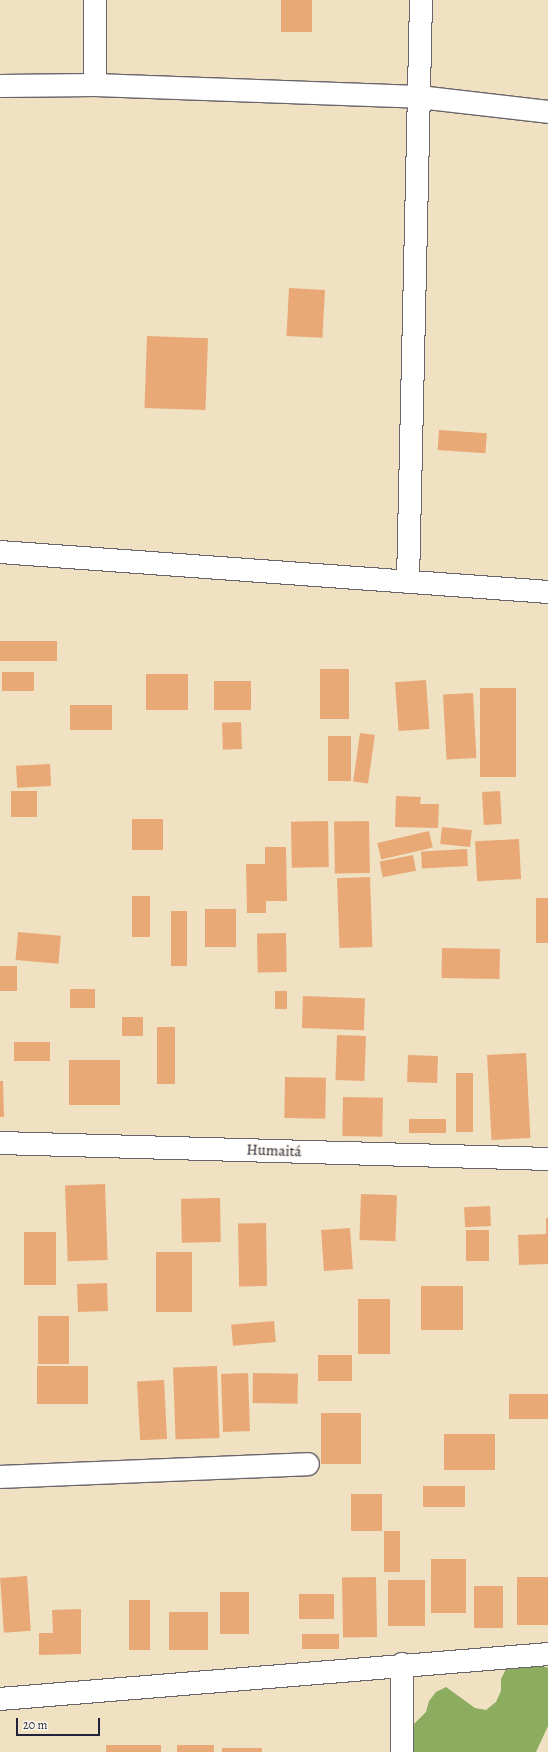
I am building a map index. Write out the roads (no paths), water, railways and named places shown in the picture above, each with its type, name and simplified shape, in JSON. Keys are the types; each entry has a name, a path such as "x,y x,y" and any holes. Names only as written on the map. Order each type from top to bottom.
{"street":[{"path":"95,0 95,85"},
{"path":"408,582 421,0"},
{"path":"0,86 95,85 418,98 548,112"},
{"path":"0,552 548,592"},
{"name":"Humaitá","path":"0,1143 548,1159"},
{"path":"0,1477 308,1464"},
{"path":"0,1699 402,1664 548,1654"},
{"path":"402,1664 402,1752"}]}
